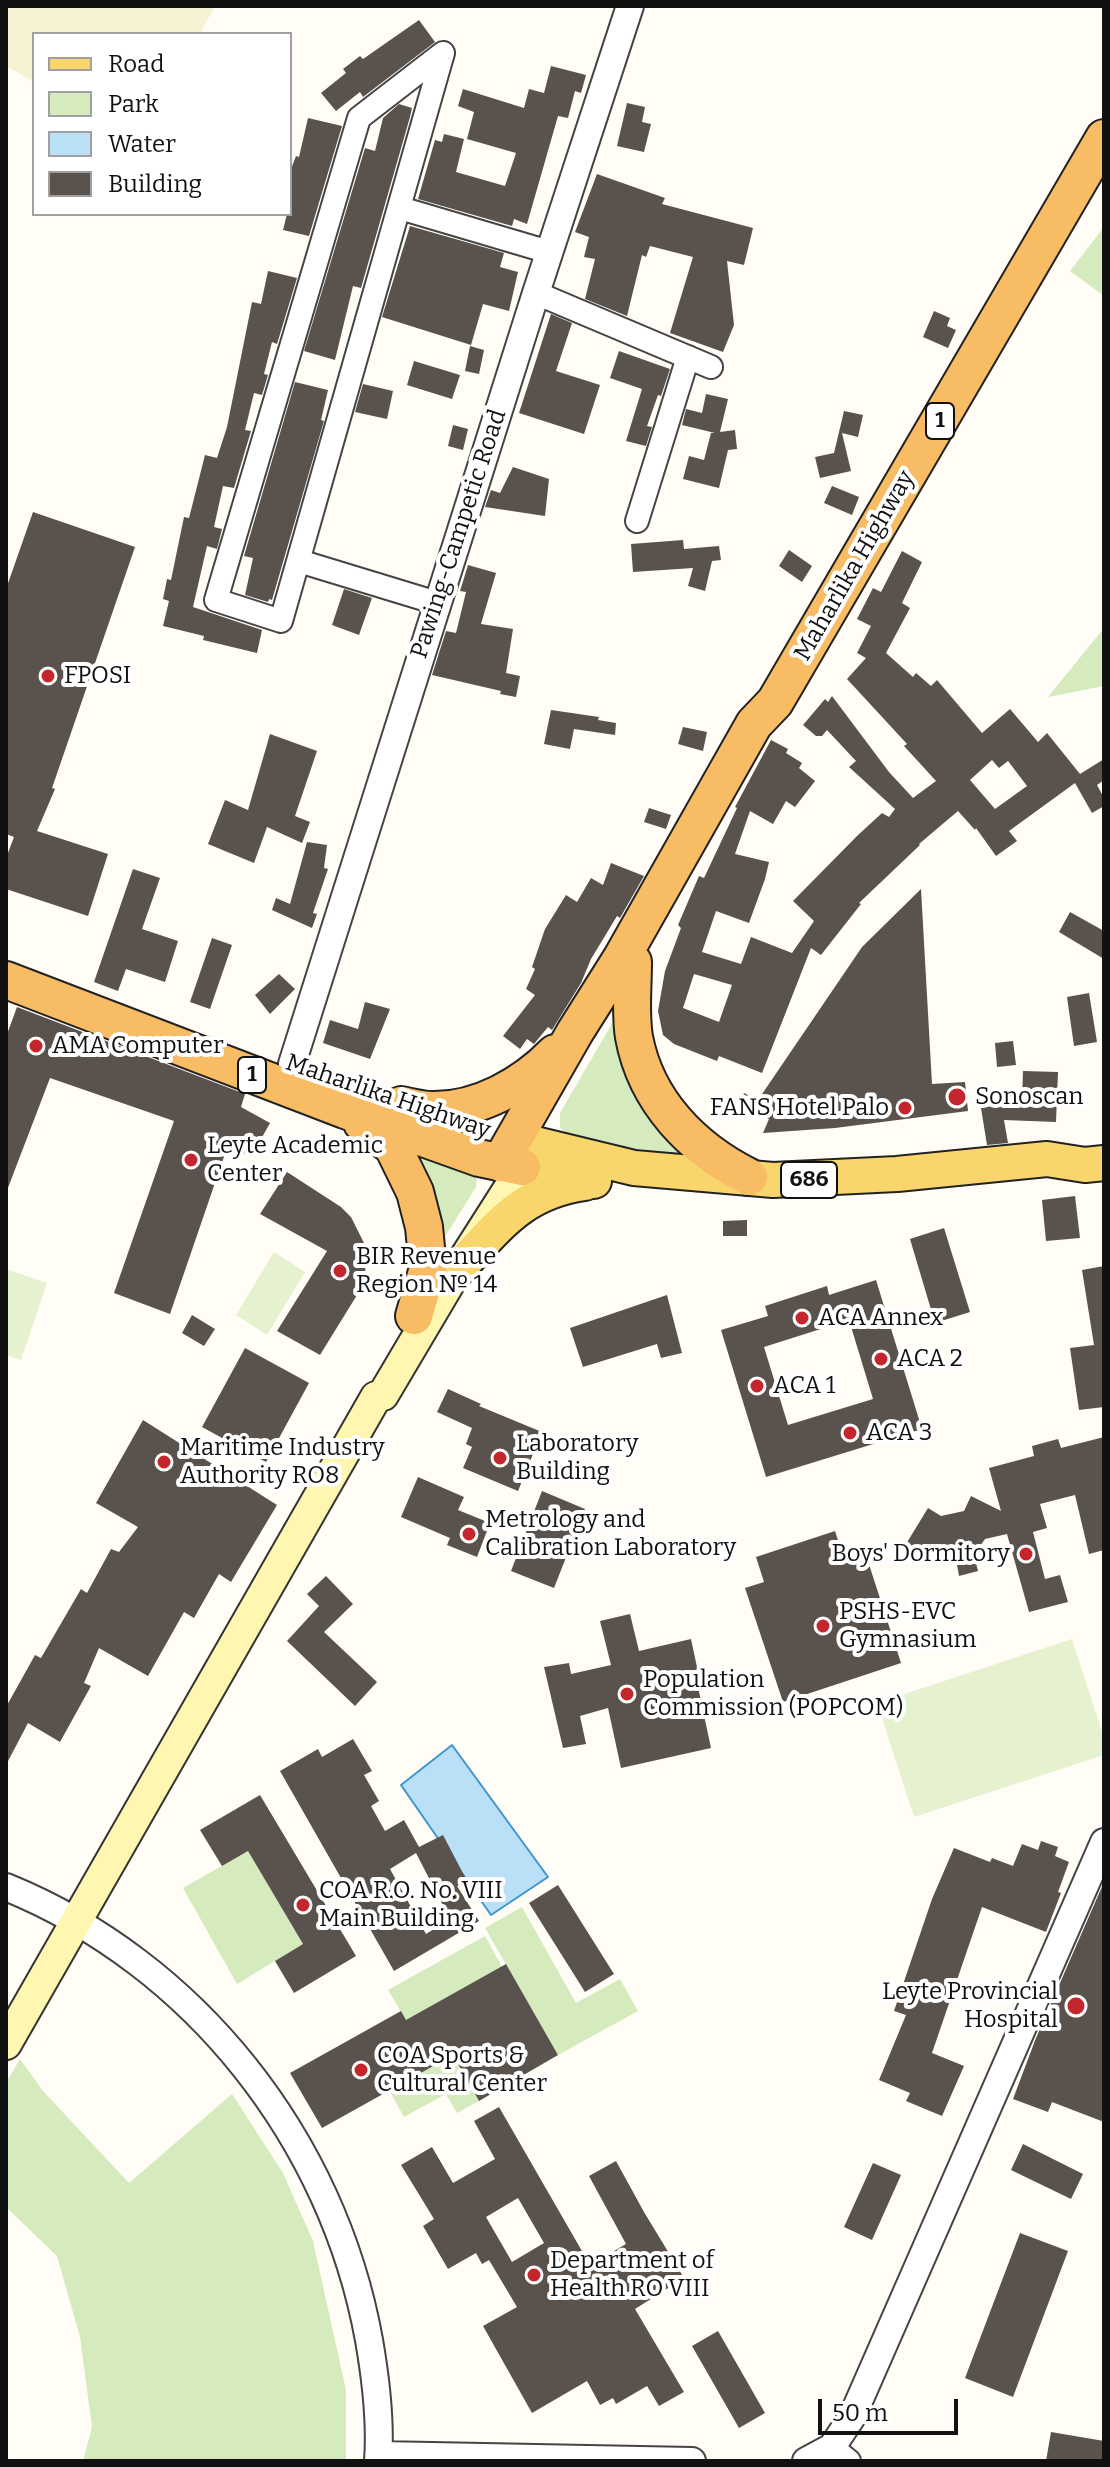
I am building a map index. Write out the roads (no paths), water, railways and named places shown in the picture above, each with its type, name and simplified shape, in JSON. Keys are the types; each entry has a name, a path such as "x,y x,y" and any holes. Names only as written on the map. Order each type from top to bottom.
{"highway":[{"name":"Maharlika Highway","path":"517,1154 575,1032 621,959 754,724 775,702 1104,138"},
{"name":"Maharlika Highway","path":"517,1154 633,962 767,730 775,702"},
{"name":"686","path":"633,962 634,1038 644,1073 658,1103 709,1153 749,1177"},
{"name":"Maharlika Highway","path":"6,965 292,1064 401,1105 517,1154"},
{"name":"Maharlika Highway","path":"6,980 345,1110 517,1154"},
{"name":"1","path":"401,1105 433,1110 467,1105 499,1094 538,1071 575,1032"},
{"path":"345,1110 393,1147 413,1185 424,1227 428,1268 414,1316"}],"main road":[{"name":"686","path":"517,1154 773,1180 956,1170 1047,1159 1094,1164"},
{"name":"686","path":"517,1154 597,1182 734,1199 824,1200 1031,1183 1057,1179 1094,1164"},
{"name":"686","path":"6,2044 376,1397 383,1395 457,1270 517,1154"},
{"name":"686","path":"376,1397 373,1387 414,1316 517,1154"},
{"name":"686","path":"457,1270 523,1204 556,1187 597,1182"}],"street":[{"name":"Pawing-Campetic Road","path":"292,1064 630,6"},
{"path":"443,53 400,208 281,621 216,600 359,118 443,53"},
{"path":"400,208 549,252"},
{"path":"536,293 711,367"},
{"path":"637,521 688,357"},
{"path":"299,561 437,603"},
{"path":"806,2461 840,2454 852,2417 1104,1842"},
{"path":"6,1887 75,1921 128,1955 196,2012 231,2049 290,2130 335,2220 352,2267 365,2316 373,2366 379,2458 692,2461"}],"water":[{"path":"452,1745 548,1877 491,1915 401,1785"}],"place":[{"name":"FPOSI","path":"48,676"},
{"name":"AMA Computer","path":"36,1046"},
{"name":"Sonoscan","path":"957,1097"},
{"name":"FANS Hotel Palo","path":"905,1108"},
{"name":"Leyte Academic Center","path":"191,1160"},
{"name":"BIR Revenue Region № 14","path":"340,1271"},
{"name":"ACA Annex","path":"802,1318"},
{"name":"ACA 2","path":"881,1359"},
{"name":"ACA 1","path":"757,1386"},
{"name":"ACA 3","path":"850,1433"},
{"name":"Laboratory Building","path":"500,1458"},
{"name":"Maritime Industry Authority RO8","path":"164,1462"},
{"name":"Metrology and Calibration Laboratory","path":"469,1534"},
{"name":"Boys' Dormitory","path":"1026,1554"},
{"name":"PSHS-EVC Gymnasium","path":"823,1626"},
{"name":"Population Commission (POPCOM)","path":"627,1694"},
{"name":"COA R.O. No. VIII Main Building","path":"303,1905"},
{"name":"Leyte Provincial Hospital","path":"1076,2006"},
{"name":"COA Sports & Cultural Center","path":"361,2070"},
{"name":"Department of Health RO VIII","path":"534,2275"}]}
